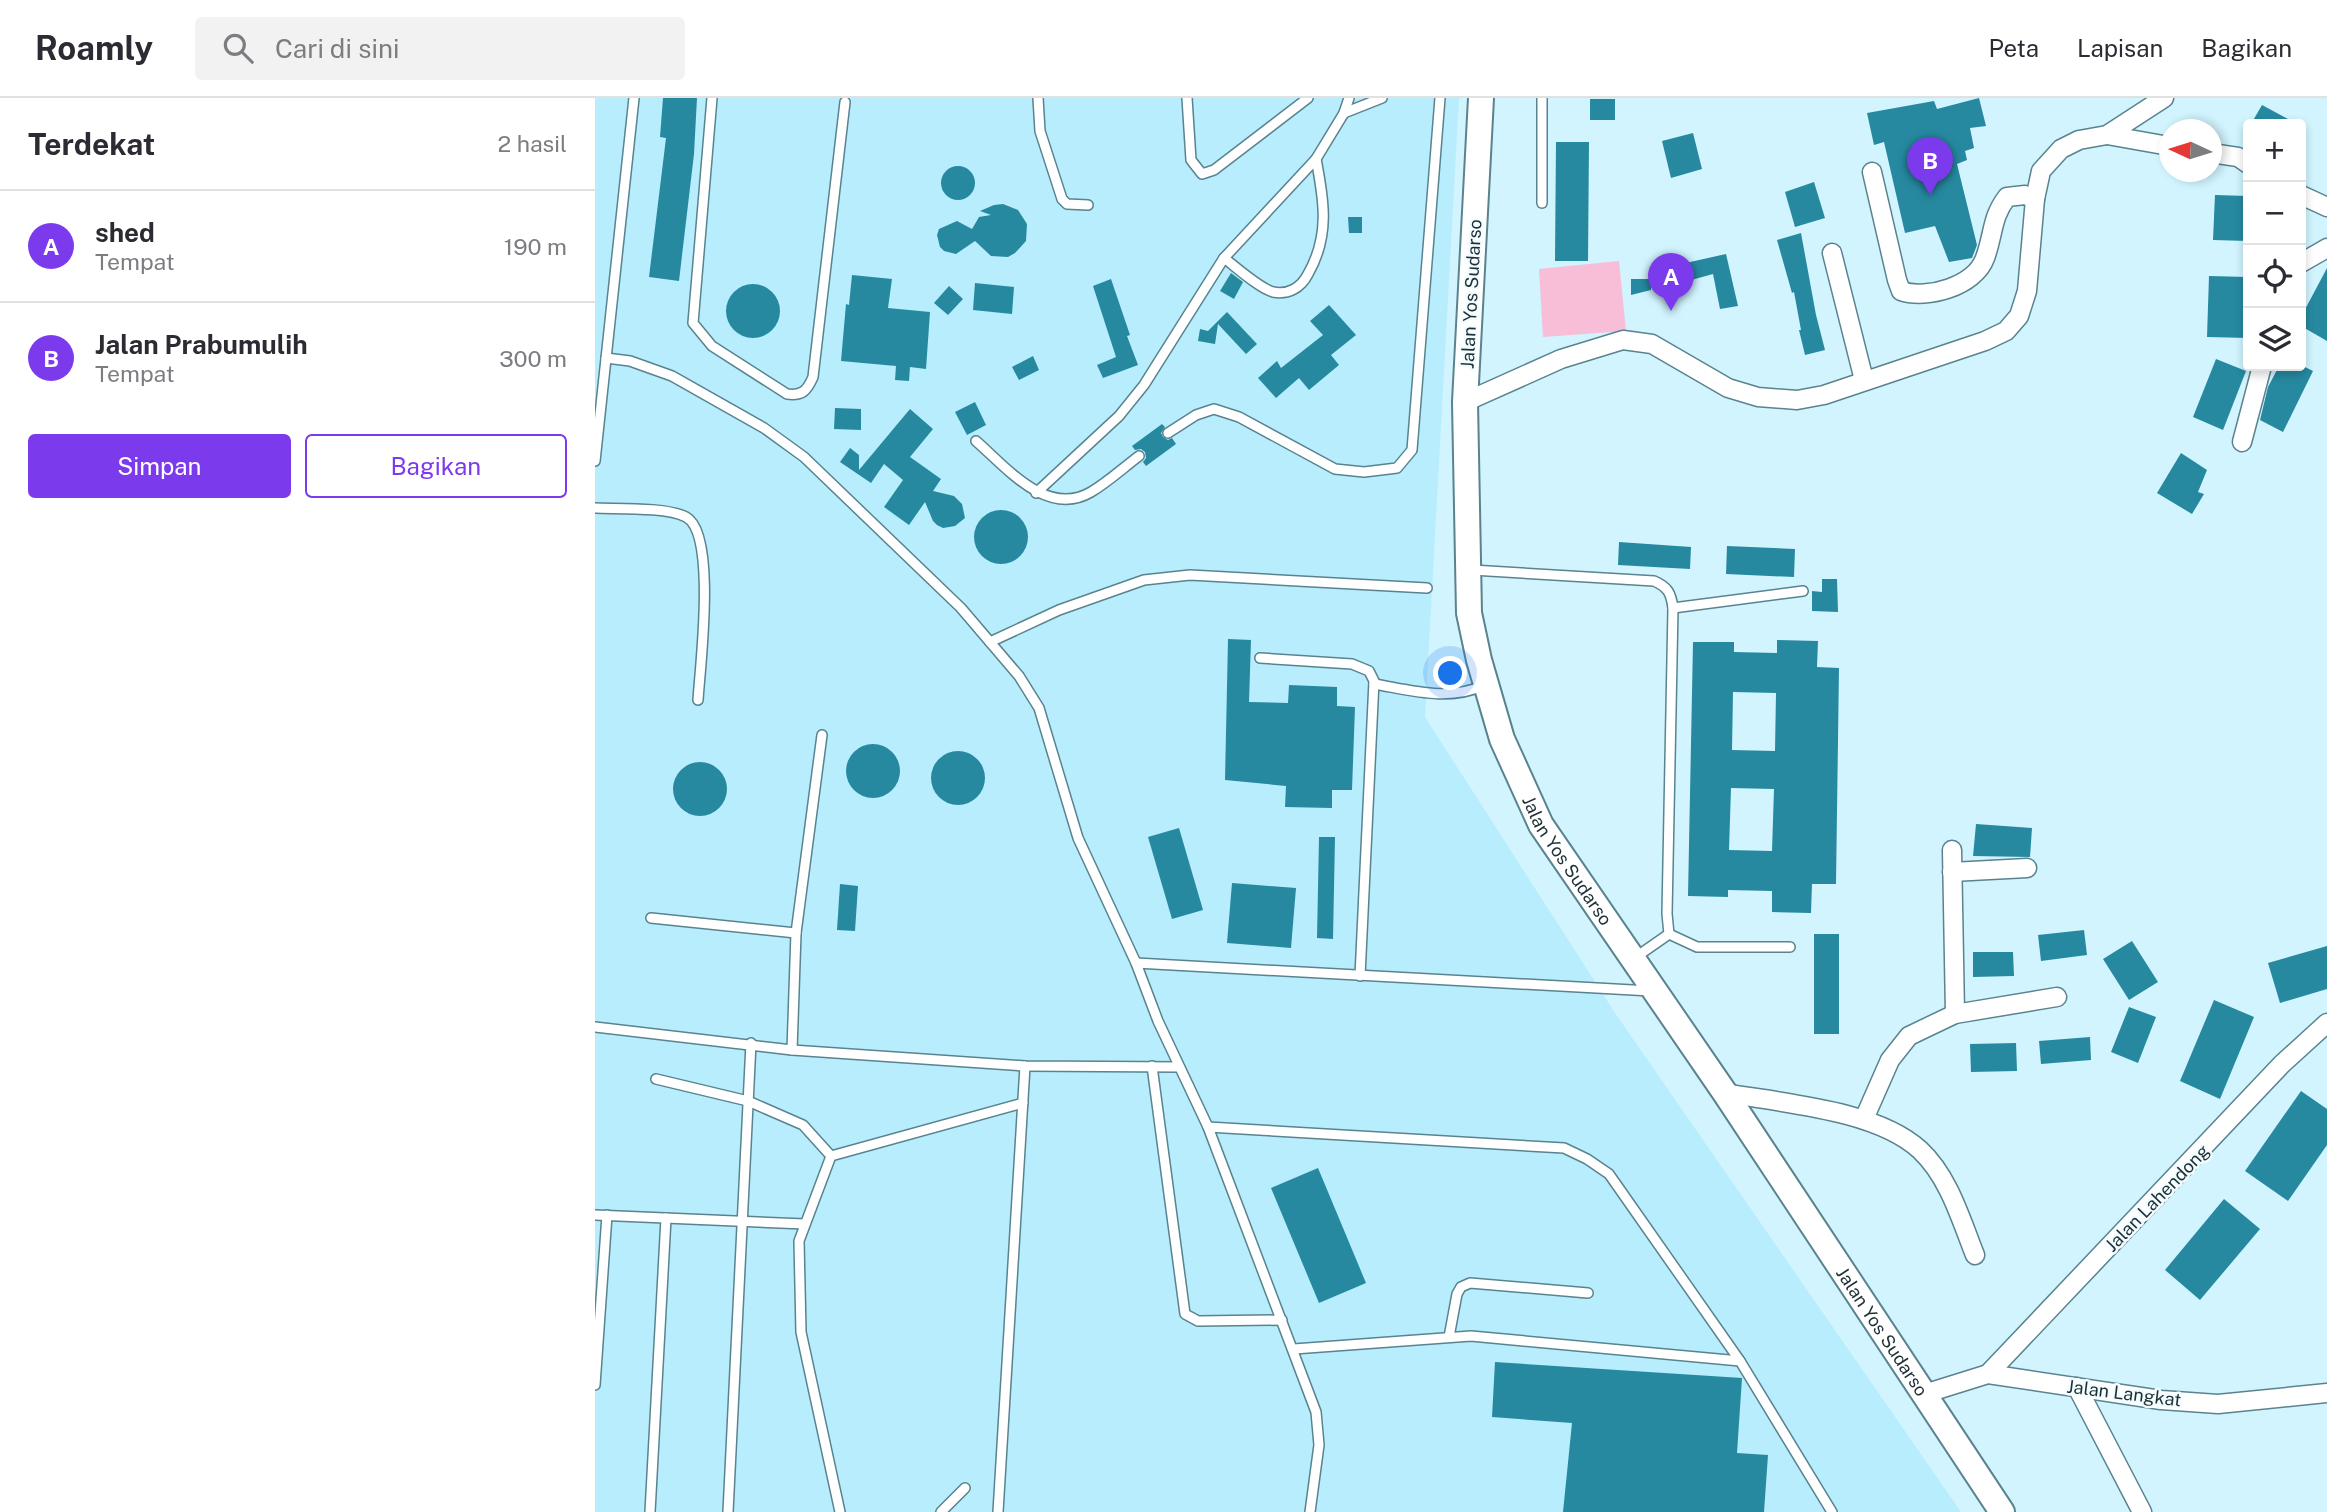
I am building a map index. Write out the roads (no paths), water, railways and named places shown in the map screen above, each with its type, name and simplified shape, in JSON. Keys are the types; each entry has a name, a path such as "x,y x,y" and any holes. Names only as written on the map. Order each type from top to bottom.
{"main road":[{"name":"Jalan Yos Sudarso","path":"1481,98 1465,402 1469,613 1501,739 1541,824 1725,1093 2002,1512"}],"street":[{"path":"2107,135 2164,98"},
{"path":"1465,402 1561,359 1623,340 1652,344 1728,388 1758,397 1797,401 1824,395 1985,341 2006,331 2019,316 2027,291 2035,198 2041,172 2061,149 2079,140 2107,135 2159,144"},
{"path":"2222,155 2243,161"},
{"path":"1872,172 1897,280 1901,291 1913,295 1953,288 1971,275 1985,260 1997,210 2007,197 2025,195 2035,198"},
{"path":"2306,197 2327,207"},
{"path":"2306,260 2327,248"},
{"path":"1832,253 1864,380"},
{"path":"2242,442 2261,371"},
{"path":"1951,850 1955,1014"},
{"path":"1952,872 2027,868"},
{"path":"1864,1119 1890,1060 1909,1036 1955,1014 2057,997"},
{"name":"Jalan Lahendong","path":"1988,1374 2282,1064 2327,1023"},
{"path":"1725,1093 1864,1119 1897,1134 1921,1150 1938,1172 1955,1203 1975,1255"},
{"name":"Jalan Langkat","path":"1924,1394 1988,1374 2161,1399 2218,1404 2327,1393"},
{"path":"2077,1387 2142,1512"}],"lane":[{"path":"595,461 634,98"},
{"path":"712,98 693,323 712,346 787,394 793,395 808,389 813,377 845,102"},
{"path":"1038,98 1040,131 1062,199 1067,204 1088,205"},
{"path":"1187,98 1191,160 1202,174 1214,170 1308,98"},
{"path":"1036,493 1119,416 1144,385 1224,258 1316,159 1344,113 1349,98"},
{"path":"1344,113 1383,98"},
{"path":"1168,433 1196,415 1214,409 1238,417 1335,469 1364,472 1397,468 1412,450 1440,98"},
{"path":"1542,98 1542,203"},
{"path":"1224,258 1270,291 1286,293 1303,283 1319,256 1323,232 1322,191 1316,159"},
{"path":"606,358 630,361 672,376 764,428 804,457 961,608 1019,676 1039,708 1078,838 1136,963 1158,1021 1208,1127 1316,1412 1319,1430 1310,1512"},
{"path":"976,441 1036,493 1062,500 1089,494 1139,456"},
{"path":"595,508 675,513 692,521 698,532 702,547 705,597 698,700"},
{"path":"1470,570 1654,581 1665,586 1670,592 1673,608 1667,900 1669,934"},
{"path":"990,642 1059,610 1159,577 1190,575 1427,588"},
{"path":"1673,608 1803,591"},
{"path":"1260,658 1352,664 1369,671 1374,684 1360,976"},
{"path":"1374,684 1448,694 1466,692 1486,684"},
{"path":"792,1050 796,933 822,735"},
{"path":"651,918 796,933"},
{"path":"1669,934 1697,947 1790,947"},
{"path":"1633,959 1669,934"},
{"path":"1136,963 1653,991"},
{"path":"595,1027 751,1043 792,1050 1025,1066 1179,1067"},
{"path":"728,1512 751,1043"},
{"path":"998,1512 1025,1066"},
{"path":"1152,1066 1185,1314 1198,1321 1282,1320"},
{"path":"656,1079 748,1101 803,1125 831,1156"},
{"path":"831,1156 1023,1103"},
{"path":"1208,1127 1564,1148 1587,1159 1609,1174 1740,1361 1832,1512"},
{"path":"831,1156 799,1241 801,1332 840,1512"},
{"path":"595,1215 806,1224"},
{"path":"595,1385 607,1215"},
{"path":"650,1512 666,1218"},
{"path":"1449,1337 1457,1294 1461,1287 1469,1283 1588,1293"},
{"path":"1294,1349 1471,1336 1740,1361"},
{"path":"941,1512 965,1489"}],"place":[{"name":"Jalan Prabumulih","path":"1930,195"},
{"name":"shed","path":"1671,311"}]}
